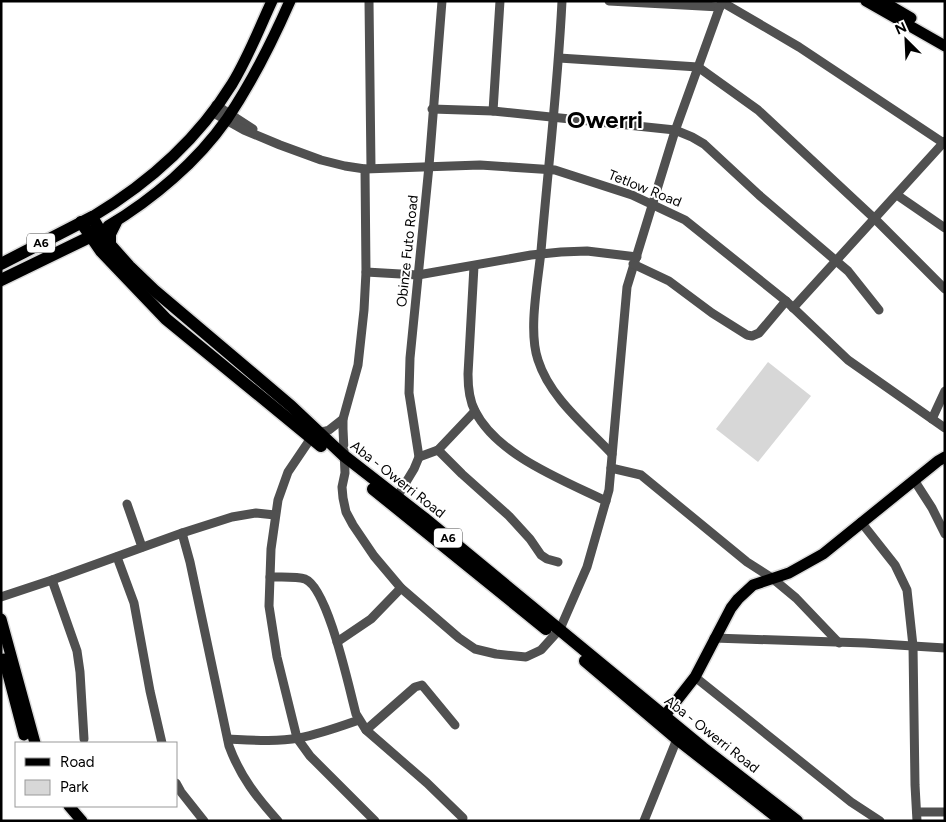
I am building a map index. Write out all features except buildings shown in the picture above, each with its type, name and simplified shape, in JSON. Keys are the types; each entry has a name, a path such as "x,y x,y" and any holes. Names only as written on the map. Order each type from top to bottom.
{"highway":[{"name":"Aba - Owerri Road","path":"86,220 105,248 166,318 557,632"},
{"name":"A6","path":"1,264 86,220"},
{"path":"105,248 116,222"},
{"name":"A6","path":"1,280 96,234"},
{"name":"A6","path":"76,244 85,243 105,248"},
{"name":"Aba - Owerri Road","path":"343,461 397,497 661,720 780,815"},
{"name":"Aba - Owerri Road","path":"661,720 677,739 780,815 797,821"}],"main road":[{"path":"86,220 123,197 150,176 192,136 232,84 272,1"},
{"path":"96,234 116,222 158,191 196,155 228,117 263,59 290,1"},
{"path":"866,1 945,46"},
{"path":"882,1 945,37"},
{"path":"661,720 695,677 714,638 738,599 753,585 789,573 823,554 938,460 945,457"},
{"path":"1,620 35,742"},
{"path":"1,647 27,742"},
{"path":"61,807 73,821"},
{"path":"70,807 82,821"}],"street":[{"path":"369,1 366,272 358,365 343,419 343,461 345,473 342,487 346,512 352,525 374,556 401,588 459,638 475,649 496,654 526,657 541,650 557,632 587,567 609,490 627,287 675,130 721,3"},
{"name":"Obinze Futo Road","path":"419,457 409,393 410,358 429,166 442,1"},
{"path":"493,111 500,1"},
{"path":"562,1 559,58 540,254 534,341 538,361 559,399 612,454"},
{"path":"610,1 721,3 799,47 944,142 837,262 793,308"},
{"path":"559,58 698,67 758,110 875,219 945,289"},
{"name":"Tetlow Road","path":"214,108 267,139 321,160 368,168 480,165 548,169 623,192 652,204 686,220 786,301 848,360 945,428"},
{"path":"432,109 493,111 675,130 692,137 704,144 759,195 837,262 858,282 879,310"},
{"path":"897,195 945,228"},
{"path":"366,272 418,275 540,254 588,250 635,260 669,281 747,336 759,333 786,301"},
{"path":"474,266 468,388 475,411 490,434 505,447 561,480 606,501"},
{"path":"932,419 945,391"},
{"path":"397,497 419,457 438,450 475,411"},
{"path":"343,419 329,430 315,436 288,472 275,515 271,549 269,606 277,657 297,738 310,756 375,821"},
{"path":"438,450 509,516 530,539 541,555 558,562"},
{"path":"611,468 641,475 747,562 772,578 796,598 839,643"},
{"path":"914,480 932,508 945,534"},
{"path":"127,504 142,548"},
{"path":"1,597 182,533 244,514 275,515"},
{"path":"861,522 895,566 908,590 913,646 917,817 945,812"},
{"path":"182,533 228,739 237,766 262,803 278,821"},
{"path":"117,557 134,603 150,691 162,742"},
{"path":"270,577 305,579 316,588 331,622 359,720 366,730 427,783 463,818"},
{"path":"52,580 77,651 81,680 84,739"},
{"path":"337,642 371,619 401,588"},
{"path":"714,638 945,648"},
{"path":"695,677 851,802 880,821"},
{"path":"366,730 415,688 422,685 455,725"},
{"path":"228,739 297,738 329,731 359,720"},
{"path":"644,821 677,739"},
{"path":"178,787 204,821"}],"green space":[{"path":"768,362 811,396 758,462 716,429"}],"district":[{"name":"Owerri","path":"605,120"}]}
